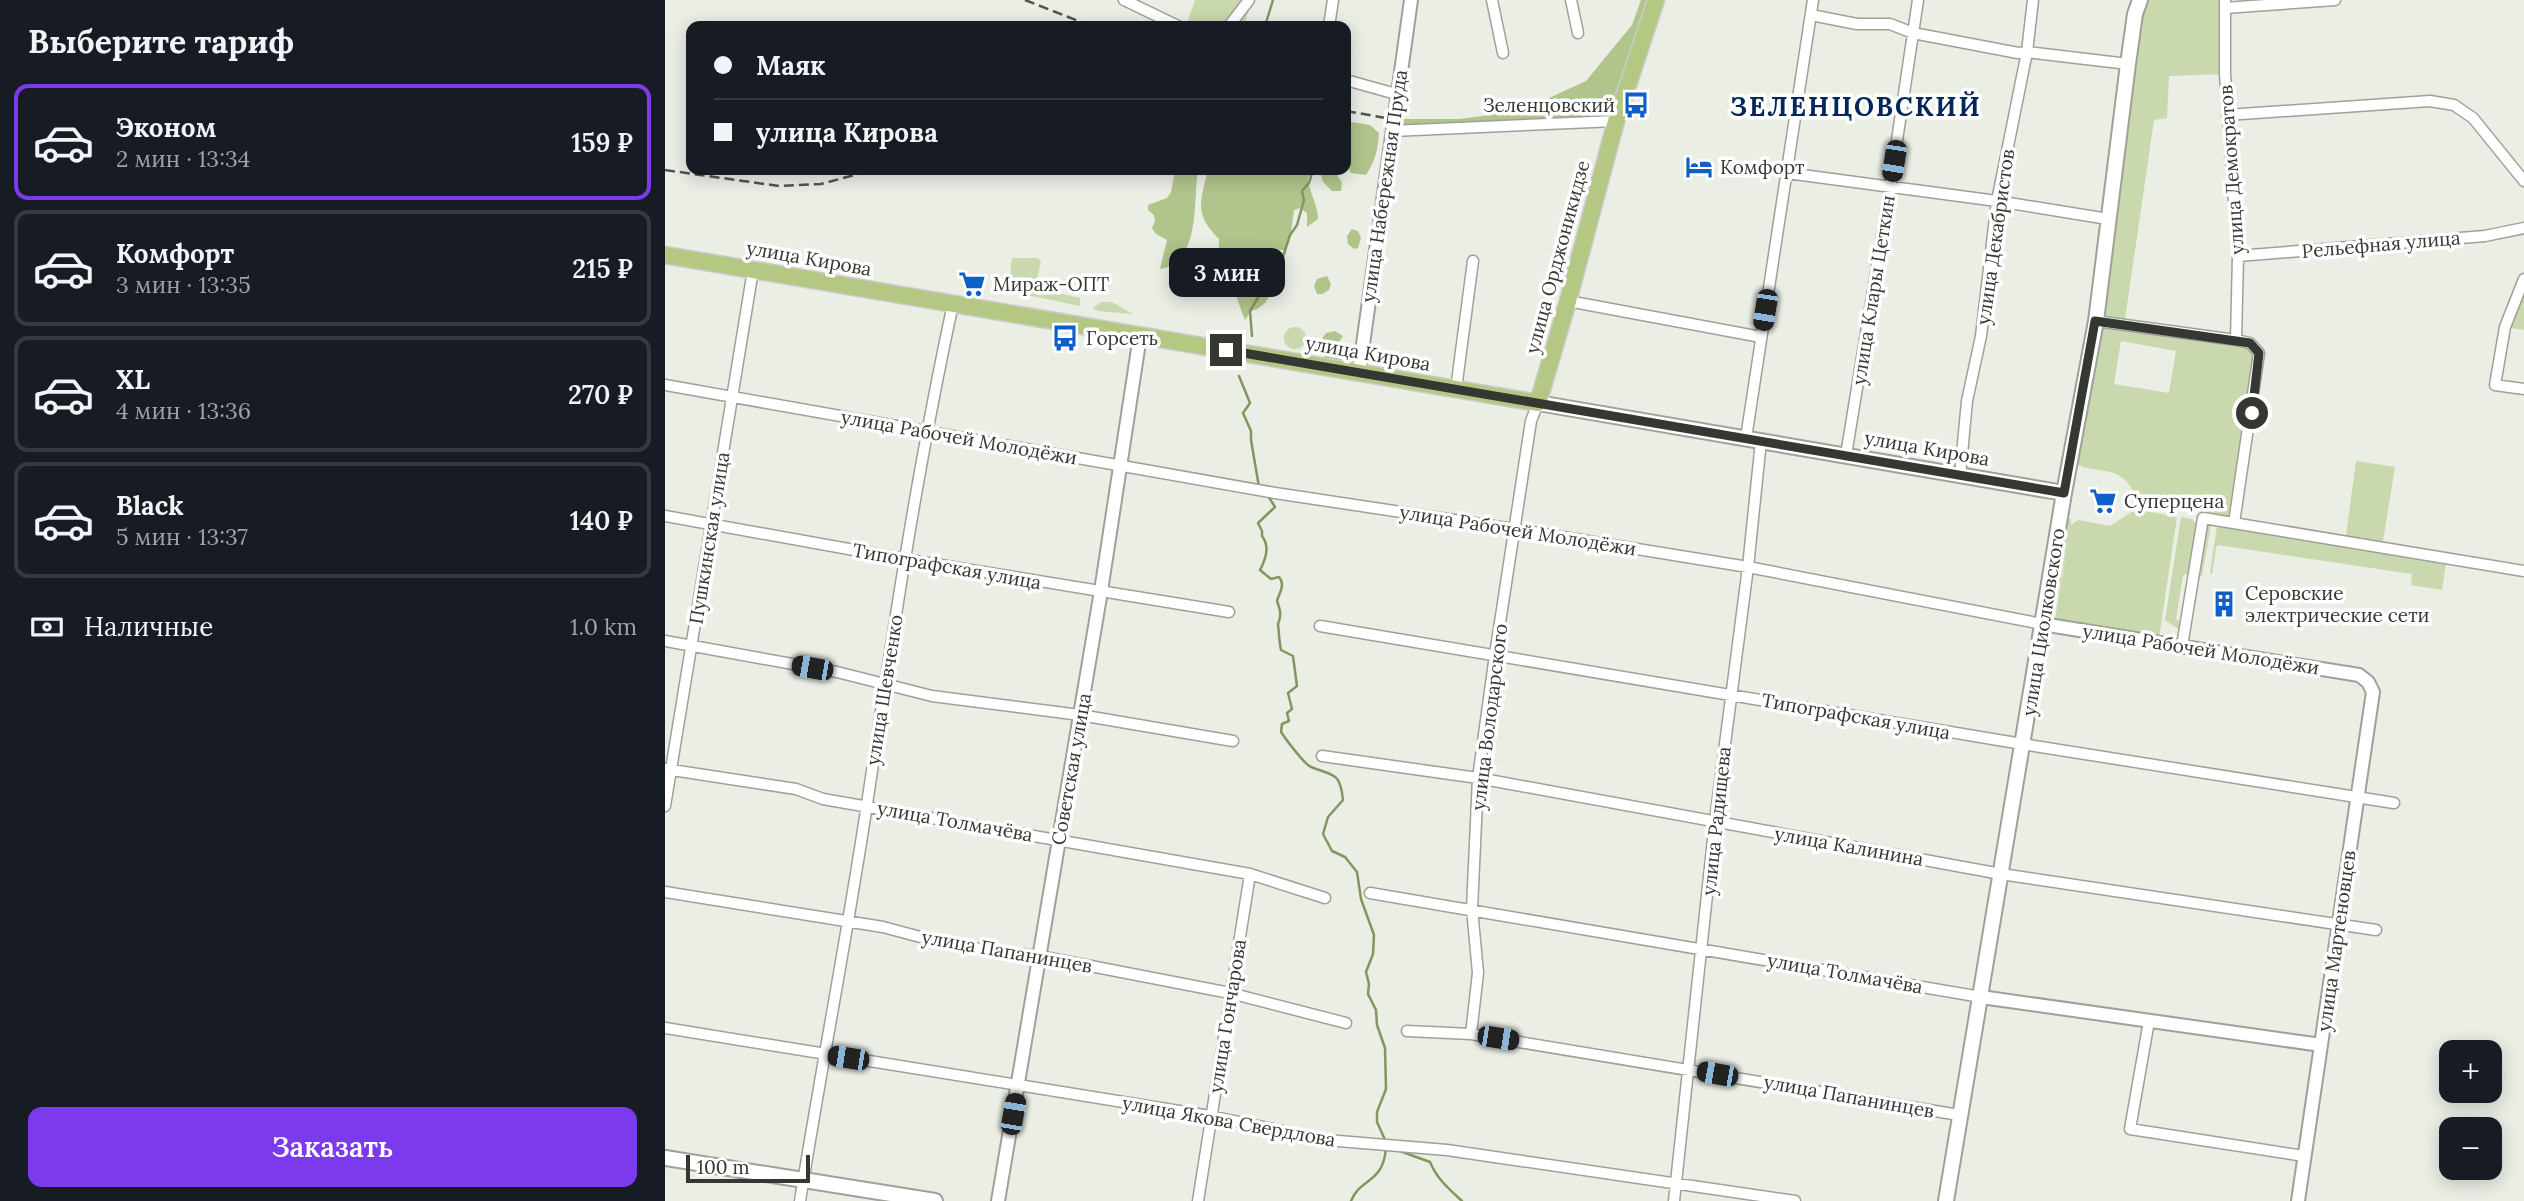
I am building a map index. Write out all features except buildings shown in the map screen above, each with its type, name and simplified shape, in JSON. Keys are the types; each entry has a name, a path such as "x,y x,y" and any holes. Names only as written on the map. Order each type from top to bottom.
{"main road":[{"name":"улица Орджоникидзе","path":"1538,403 1569,301 1616,121 1656,0"},
{"name":"улица Циолковского","path":"1946,1201 2095,321 2135,14 2140,0"},
{"name":"улица Кирова","path":"665,255 2064,493"},
{"path":"665,1158 935,1201"}],"street":[{"path":"1124,0 1168,21"},
{"path":"1233,21 1249,0"},
{"path":"1330,21 1333,0"},
{"name":"улица Набережная Пруда","path":"1359,373 1411,0"},
{"path":"1492,0 1503,53"},
{"path":"1571,0 1578,33"},
{"path":"1746,438 1813,0"},
{"name":"улица Клары Цеткин","path":"1846,456 1918,0"},
{"name":"улица Декабристов","path":"1960,475 1967,401 1981,336 1997,201 2027,52 2033,0"},
{"path":"2225,4 2335,0"},
{"name":"улица Демократов","path":"2225,4 2227,115 2238,256 2236,340"},
{"path":"1811,15 1857,24 1890,23 1913,33 2018,53 2128,64"},
{"path":"1351,81 1396,94"},
{"path":"2227,115 2430,101 2454,105 2473,118 2524,181"},
{"path":"1392,131 1616,121"},
{"path":"1787,173 2108,219"},
{"name":"Рельефная улица","path":"2238,256 2485,236 2524,228"},
{"path":"1456,389 1473,261"},
{"name":"Пушкинская улица","path":"665,806 668,769 753,270"},
{"path":"2524,279 2505,327 2495,385 2524,389"},
{"path":"1569,301 1761,337"},
{"name":"улица Шевченко","path":"800,1201 867,805 904,559 926,431 953,304"},
{"path":"2095,321 2236,340 2250,343 2259,353 2234,523"},
{"name":"Советская улица","path":"998,1201 1101,591 1140,335"},
{"name":"улица Рабочей Молодёжи","path":"665,385 1275,493 1748,567 2042,624 2359,675 2368,682"},
{"name":"улица Володарского","path":"1471,1034 1478,973 1472,909 1478,778 1531,421 1538,403"},
{"name":"улица Радищева","path":"1674,1201 1715,821 1748,567 1761,441"},
{"name":"Типографская улица","path":"665,516 904,559 1229,612"},
{"path":"2182,646 2203,518 2524,571"},
{"name":"Типографская улица","path":"1319,626 2022,744 2394,803"},
{"path":"665,641 837,672 932,696 1080,715 1233,741"},
{"name":"улица Мартеновцев","path":"2298,1201 2373,692 2368,682"},
{"name":"улица Калинина","path":"1322,757 1478,778 2001,874 2376,930"},
{"name":"улица Толмачёва","path":"668,769 796,789 824,799 1059,838 1250,874 1325,898"},
{"name":"улица Гончарова","path":"1198,1201 1250,874"},
{"name":"улица Папанинцев","path":"665,892 883,927 949,944 1039,956 1230,993 1346,1023"},
{"name":"улица Толмачёва","path":"1370,893 1981,997 2321,1045"},
{"path":"2149,1021 2130,1129 2304,1156"},
{"name":"улица Якова Свердлова","path":"665,1028 1210,1116 1326,1140 1447,1150 1795,1201"},
{"name":"улица Папанинцев","path":"1407,1031 1471,1034 1959,1115"}],"green space":[{"path":"1195,0 1250,0 1246,21 1188,21"},
{"path":"1641,0 1656,0 1616,121 1392,131 1394,119 1459,119 1521,111 1586,81 1632,25"},
{"path":"2140,0 2225,0 2225,74 2169,76 2167,118 2154,120 2124,326 2096,321"},
{"path":"1351,122 1370,125 1379,133 1372,165 1366,175 1351,173"},
{"path":"1174,175 1198,175 1195,213 1189,243 1183,255 1173,264 1160,269 1167,240 1156,234 1152,228 1154,215 1148,210 1148,205 1167,198"},
{"path":"1207,175 1310,175 1308,178 1318,219 1307,227 1307,213 1300,208 1294,210 1290,239 1285,250 1277,250 1270,294 1266,302 1251,311 1245,320 1232,287 1218,269 1219,239 1202,215 1201,199"},
{"path":"1321,175 1337,175 1342,182 1341,191 1332,191 1323,182"},
{"path":"1352,229 1358,231 1361,238 1358,248 1354,249 1348,244 1347,236"},
{"path":"1012,258 1037,258 1041,261 1035,288 1080,298 1080,306 1008,291"},
{"path":"1327,276 1331,284 1329,290 1317,294 1314,286 1317,279"},
{"path":"2524,282 2524,330 2505,327"},
{"path":"1101,302 1112,302 1133,314 1098,311 1093,308"},
{"path":"1295,327 1303,330 1306,338 1303,346 1295,349 1287,346 1284,338 1287,330"},
{"path":"2100,328 2249,347 2254,354 2229,517 2138,497 2119,475 2075,463","holes":["2121,341 2176,351 2169,393 2114,384"]},
{"path":"1335,331 1343,336 1338,350 1345,356 1338,363 1328,362 1317,346 1326,333"},
{"path":"2356,461 2395,467 2383,541 2346,535"},
{"path":"2136,509 2177,517 2159,638 2055,619 2071,526 2053,625 2042,624 2060,517 2071,519 2071,525 2078,520 2110,526"},
{"path":"2181,517 2192,519 2197,525 2190,573 2183,575 2176,619 2180,622 2180,630 2165,620"},
{"path":"2207,523 2211,525 2202,577 2197,571"},
{"path":"2217,526 2446,563 2442,590 2411,585 2412,574 2218,545 2212,574"}],"waterway":[{"path":"1267,21 1273,0"},
{"path":"1252,336 1250,311 1280,266 1290,235 1297,225 1304,200 1302,191 1311,175"},
{"path":"1239,376 1250,403 1243,413 1251,431 1259,487"},
{"path":"1268,496 1275,507 1258,523 1266,548 1260,570 1271,579 1279,577 1281,580 1282,586 1277,601 1281,650 1293,656 1297,686 1288,693 1292,709 1287,713 1289,721 1282,724 1281,732 1308,765 1334,776 1342,791 1343,800 1328,817 1323,834 1332,851 1345,857 1357,872 1361,899 1374,935 1373,954 1366,972 1368,994 1376,1010 1377,1025 1385,1048 1386,1089 1377,1112 1377,1122 1386,1142"},
{"path":"1351,1201 1355,1193 1381,1168 1386,1148"},
{"path":"1397,1150 1430,1162 1440,1179 1462,1201"}],"railway":[{"path":"1025,0 1078,21"},
{"path":"1351,112 1386,118"},
{"path":"665,170 686,173"},
{"path":"701,175 779,186 821,184 854,175"}],"place":[{"name":"Зеленцовский","path":"1636,105"},
{"name":"Комфорт","path":"1699,167"},
{"name":"Мираж-ОПТ","path":"972,284"},
{"name":"Горсеть","path":"1065,338"},
{"name":"Суперцена","path":"2103,501"},
{"name":"Серовские электрические сети","path":"2224,604"}],"district":[{"name":"ЗЕЛЕНЦОВСКИЙ","path":"1856,106"}],"route":[{"path":"1226,350 2064,493 2095,321 2250,343 2259,353 2252,413"}]}
